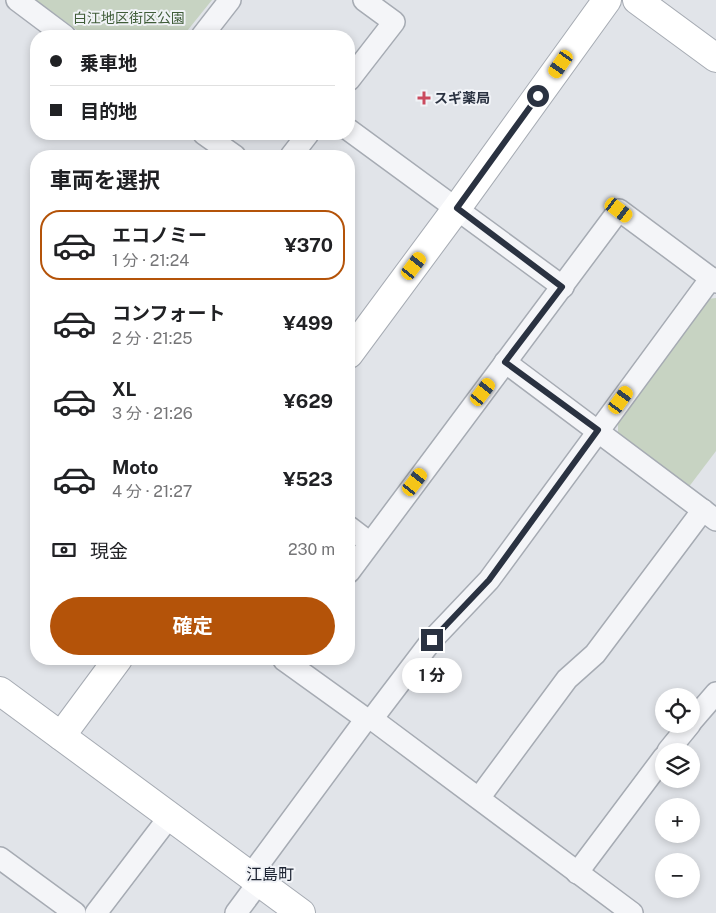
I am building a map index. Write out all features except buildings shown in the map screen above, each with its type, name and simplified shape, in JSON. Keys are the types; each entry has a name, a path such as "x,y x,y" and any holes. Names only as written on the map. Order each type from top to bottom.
{"street":[{"path":"16,0 57,30"},
{"path":"207,30 230,0"},
{"path":"355,72 394,22 364,0"},
{"path":"355,346 607,0"},
{"path":"637,0 716,58"},
{"path":"355,134 562,287"},
{"path":"212,140 227,150"},
{"path":"296,150 303,140"},
{"path":"236,913 255,879 369,719 432,640 489,580 598,430 713,280 619,210 355,564"},
{"path":"479,798 567,679 595,654 709,515 505,362"},
{"path":"355,532 370,543"},
{"path":"61,736 114,665"},
{"path":"291,665 479,798 632,913"},
{"path":"0,691 301,913"},
{"path":"700,711 716,693"},
{"path":"674,743 682,733"},
{"path":"578,873 655,769"},
{"path":"96,913 170,816"},
{"path":"0,858 75,913"}],"green space":[{"name":"白江地区街区公園","path":"36,0 212,0 188,30 77,30"},
{"path":"716,298 716,451 688,488 618,434 618,423 707,299"}],"place":[{"name":"スギ薬局","path":"424,98"}],"district":[{"name":"江島町","path":"270,874"}],"route":[{"path":"432,640 489,580 598,430 505,362 562,287 457,208 538,96"}]}
